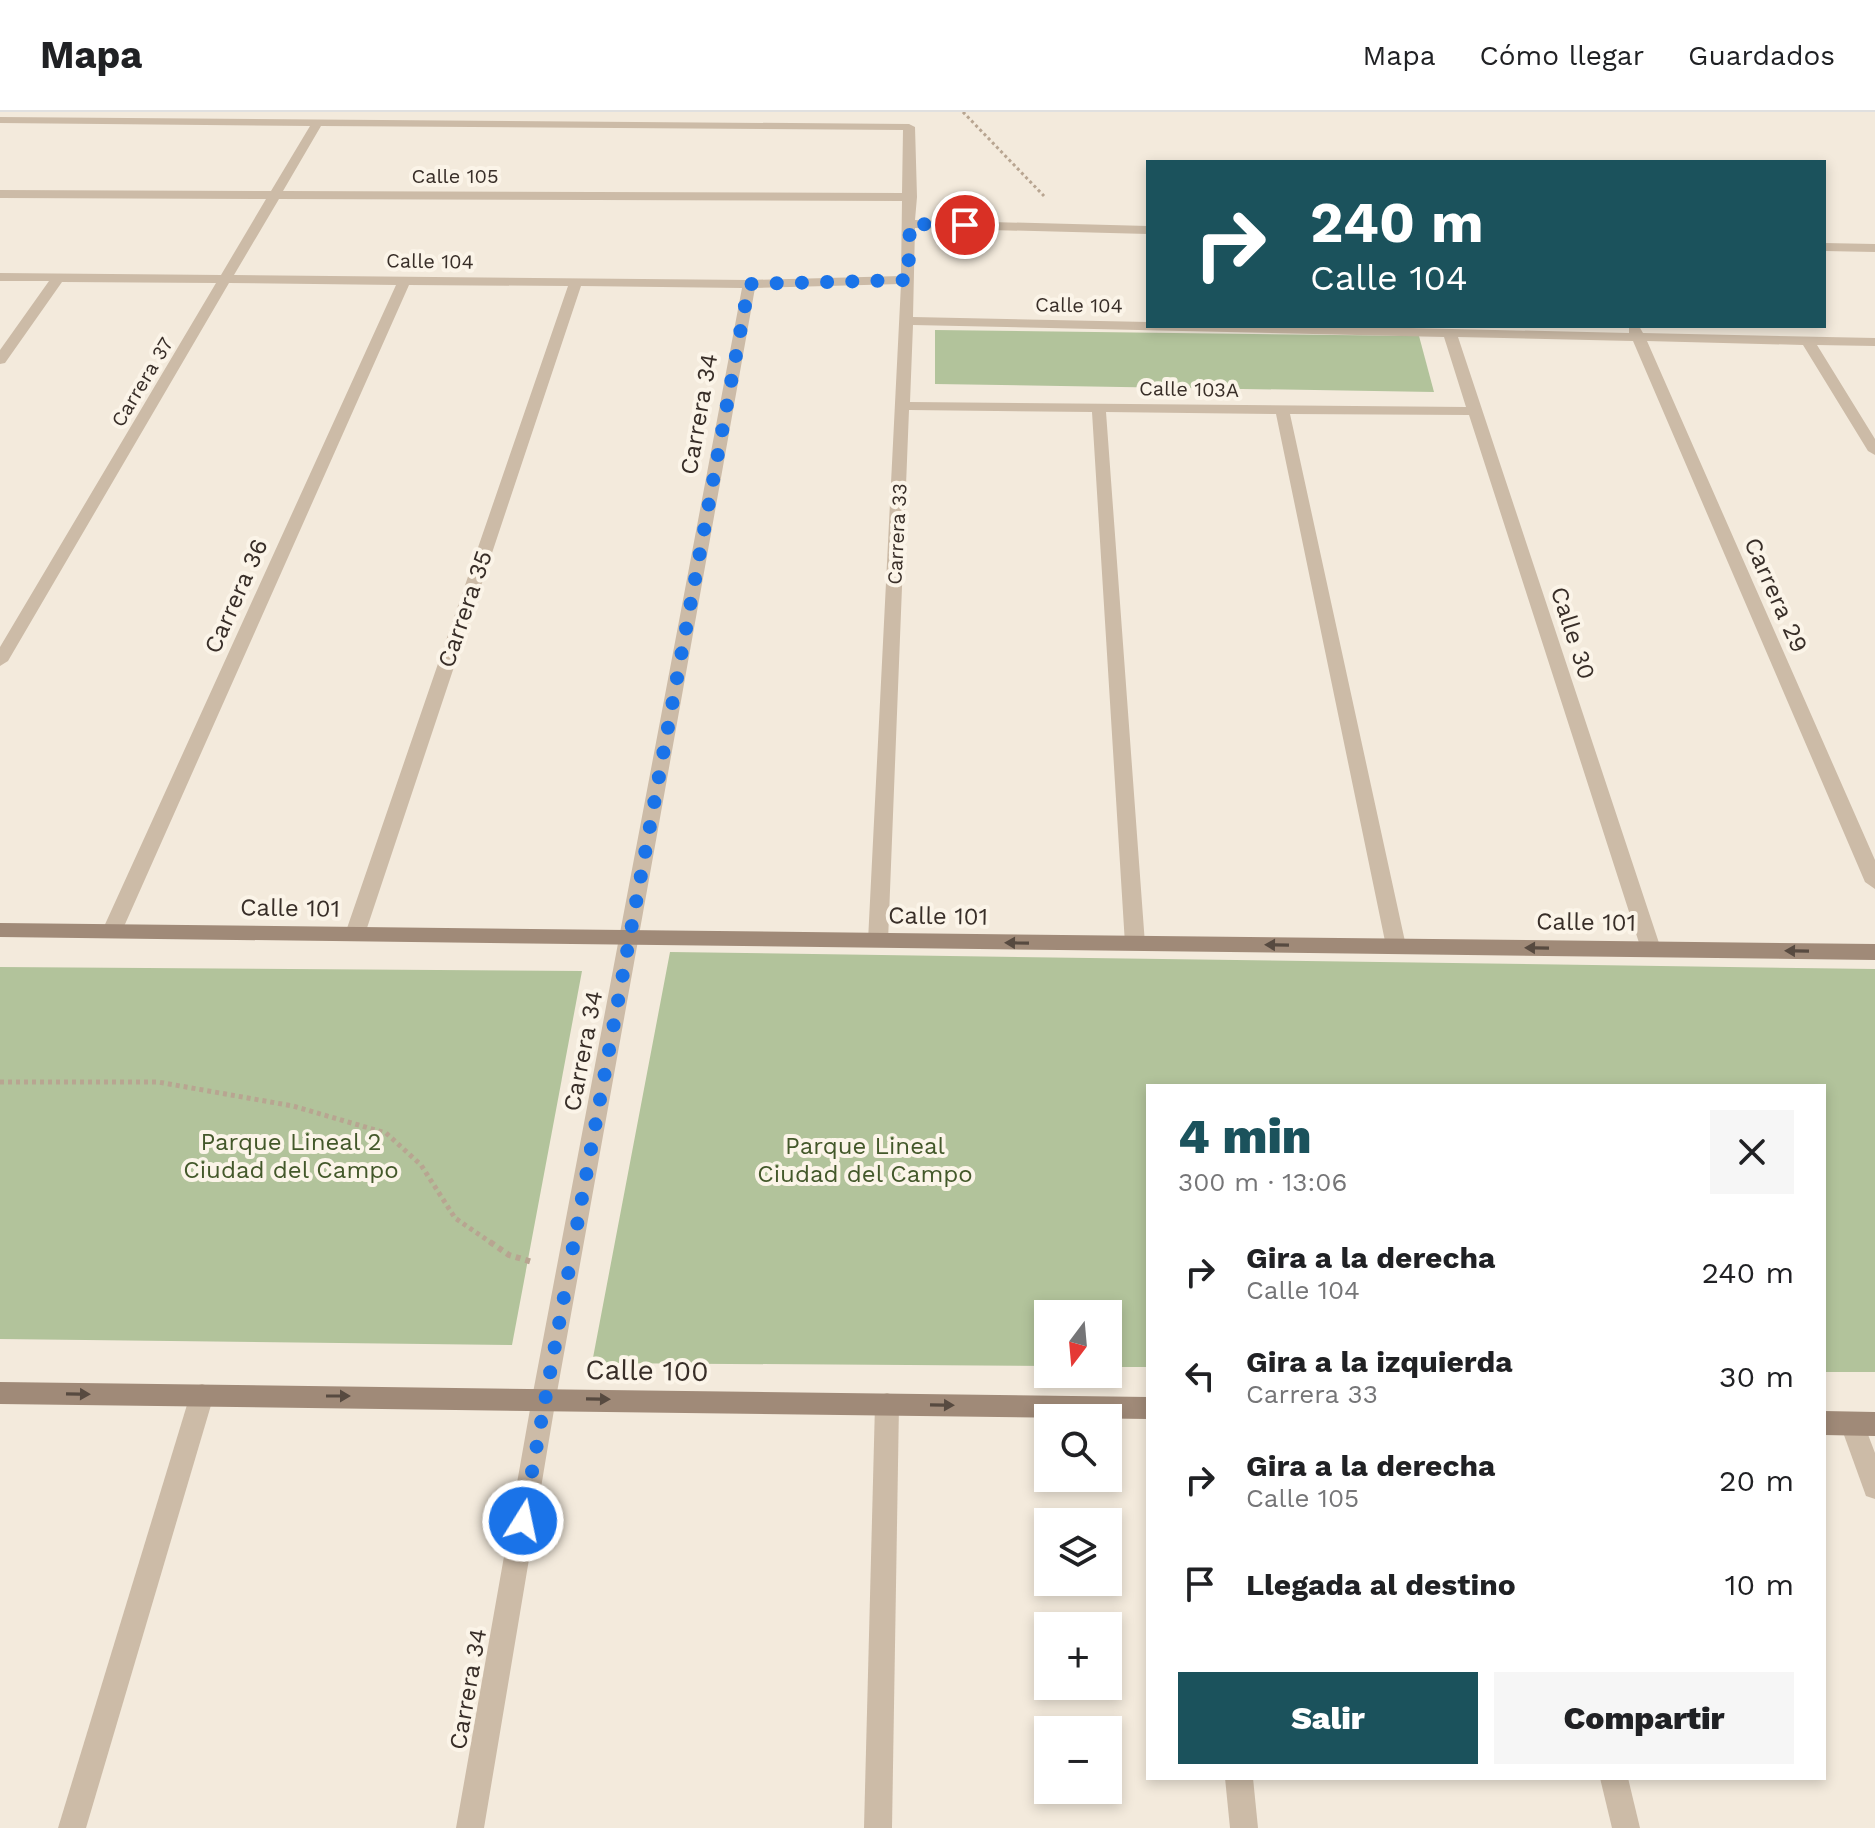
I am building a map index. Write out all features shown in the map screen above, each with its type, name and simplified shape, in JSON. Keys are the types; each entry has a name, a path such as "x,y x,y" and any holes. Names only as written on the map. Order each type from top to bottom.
{"street":[{"path":"0,120 317,123"},
{"name":"Carrera 33","path":"317,123 909,127 911,197 908,280 878,941"},
{"name":"Carrera 37","path":"0,661 317,123"},
{"name":"Calle 105","path":"0,194 911,197"},
{"path":"910,224 1146,230"},
{"path":"1826,247 1875,248"},
{"name":"Calle 104","path":"0,277 749,284 908,280"},
{"path":"0,360 59,277"},
{"name":"Carrera 36","path":"112,931 404,281"},
{"name":"Carrera 35","path":"355,934 576,283"},
{"name":"Carrera 34","path":"470,1828 544,1398 749,284"},
{"name":"Calle 104","path":"906,321 1146,326"},
{"name":"Calle 104","path":"1252,328 1636,332 1875,342"},
{"name":"Calle 30","path":"1449,332 1651,949"},
{"name":"Carrera 29","path":"1636,332 1875,882"},
{"path":"1807,340 1875,451"},
{"name":"Calle 103A","path":"903,406 1475,411"},
{"path":"1099,408 1135,944"},
{"path":"1282,410 1396,946"},
{"name":"Calle 101","path":"0,930 1875,952"},
{"name":"Calle 100","path":"0,1393 1146,1408"},
{"path":"72,1828 202,1395"},
{"path":"878,1828 887,1404"},
{"path":"1826,1423 1864,1424 1875,1487"},
{"path":"1239,1780 1244,1828"},
{"path":"1614,1780 1626,1828"}],"path":[{"path":"963,112 1075,228"},
{"path":"0,1082 158,1082 293,1106 386,1133 421,1165 455,1218 509,1255 567,1274"}],"green space":[{"path":"935,330 1419,336 1434,392 935,384"},
{"name":"Parque Lineal Ciudad del Campo","path":"670,952 1875,969 1875,1372 1826,1372 1826,1084 1146,1084 1146,1367 1122,1367 1122,1300 1034,1300 1034,1366 592,1363"},
{"name":"Parque Lineal 2 Ciudad del Campo","path":"0,967 582,971 512,1345 0,1339"}],"route":[{"path":"523,1521 749,284 908,280 910,224 965,225"}]}
